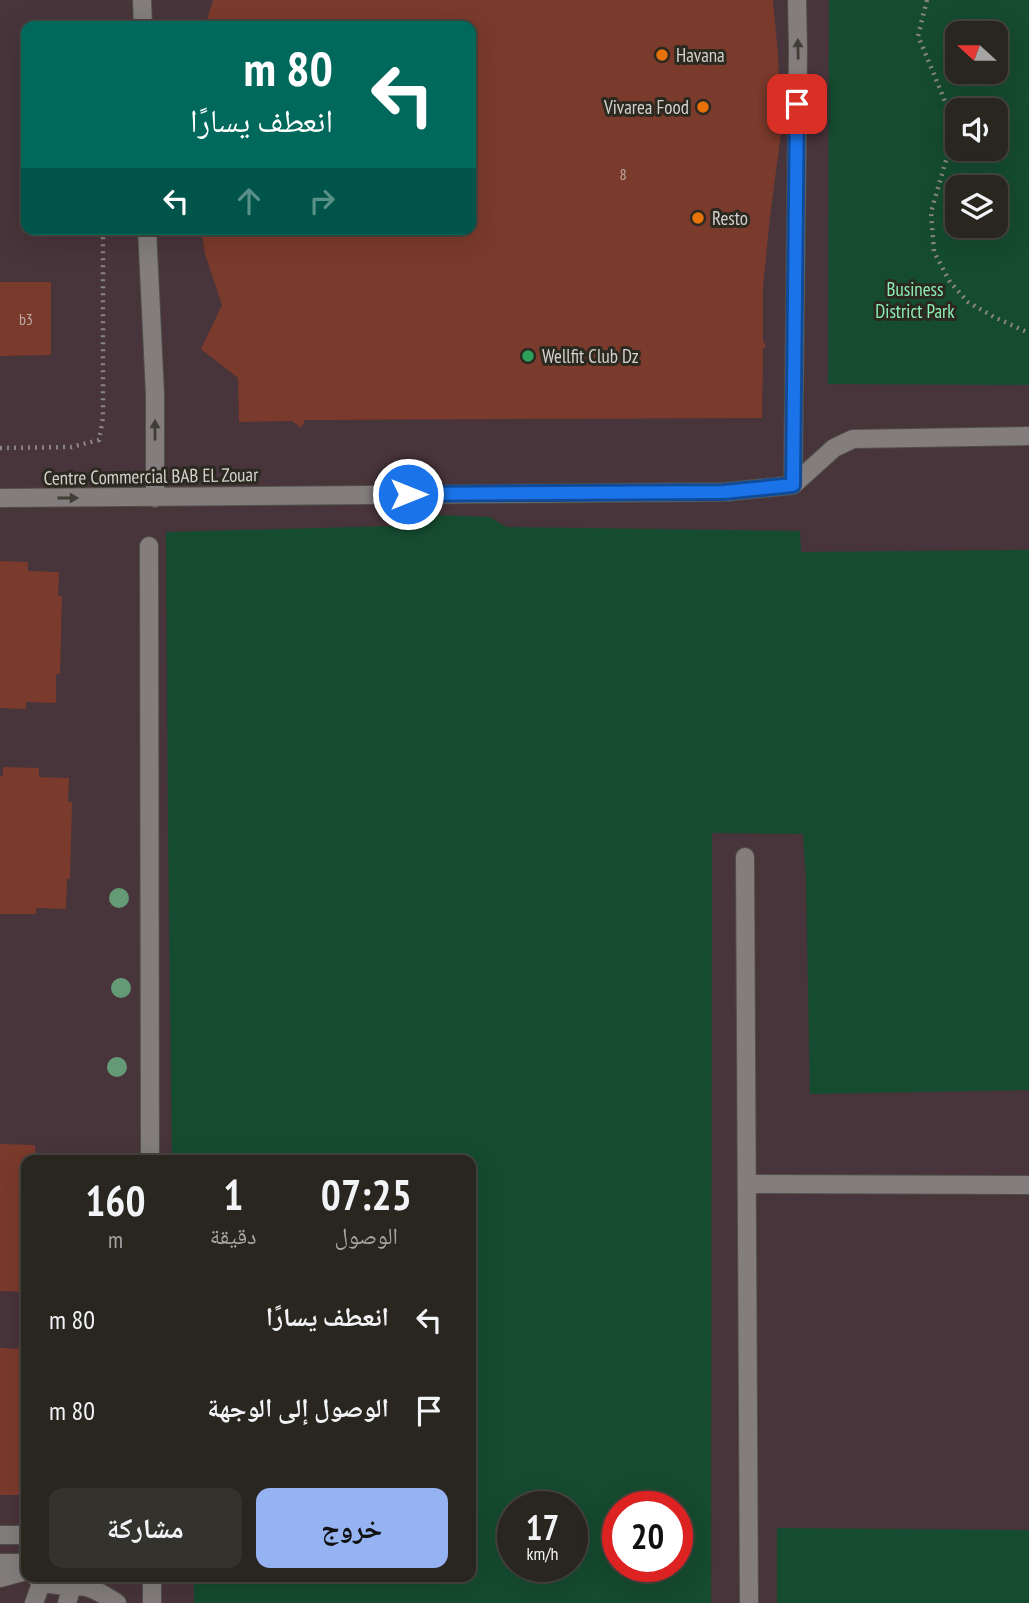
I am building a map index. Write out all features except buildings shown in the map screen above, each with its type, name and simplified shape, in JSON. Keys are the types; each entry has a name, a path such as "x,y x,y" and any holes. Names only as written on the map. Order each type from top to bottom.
{"lane":[{"path":"142,0 142,21"},
{"path":"793,485 797,0"},
{"path":"147,235 155,394 155,498"},
{"path":"793,485 834,447 853,439 1029,436"},
{"name":"Centre Commercial BAB EL Zouar","path":"0,498 724,492 793,485"},
{"path":"149,546 150,1155"},
{"path":"746,857 749,1603"},
{"path":"747,1184 1029,1185"},
{"path":"0,1535 21,1536"},
{"path":"0,1563 21,1563"},
{"path":"0,1578 21,1572"},
{"path":"34,1603 38,1582"},
{"path":"47,1582 69,1594 97,1583 117,1603"},
{"path":"152,1582 152,1603"}],"path":[{"path":"927,0 918,36 950,114 947,157 931,212 934,252 950,282 968,302 1029,332"},
{"path":"0,448 71,447 99,440 103,418 103,235"}],"shaded area":[{"path":"0,0 1029,0 1029,1603 0,1603"}],"green space":[{"name":"Business District Park","path":"829,0 1029,0 1029,385 828,384"},
{"path":"408,514 490,517 506,527 800,531 801,552 1029,550 1029,1090 810,1094 803,834 712,833 711,1603 194,1603 194,1582 476,1582 476,1155 172,1155 166,532 391,526"},
{"path":"777,1528 1029,1530 1029,1603 777,1603"}],"place":[{"name":"Havana","path":"662,55"},
{"name":"Vivarea Food","path":"703,107"},
{"name":"Resto","path":"698,218"},
{"name":"Wellfit Club Dz","path":"528,356"}],"route":[{"path":"408,494 724,492 793,485 797,104"}]}
